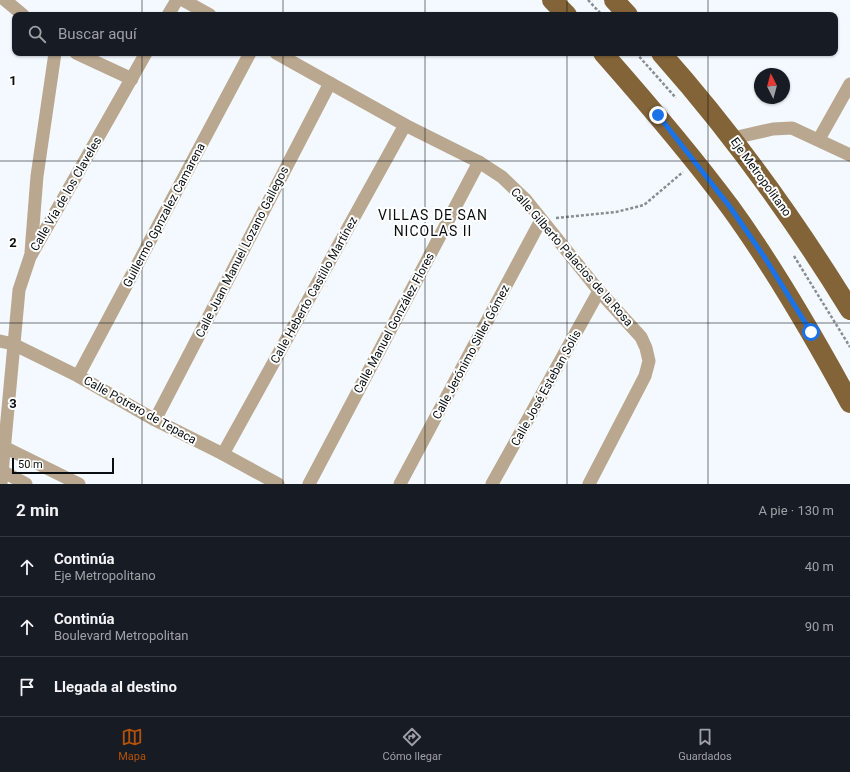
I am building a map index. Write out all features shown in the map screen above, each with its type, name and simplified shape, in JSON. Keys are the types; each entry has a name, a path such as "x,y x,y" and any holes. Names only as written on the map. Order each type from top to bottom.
{"main road":[{"path":"552,0 564,12"},
{"path":"614,0 625,12"},
{"path":"605,56 658,115 730,207 765,258 811,332 850,403"},
{"name":"Eje Metropolitano","path":"664,56 733,138 813,251 850,310"}],"street":[{"path":"5,0 19,12"},
{"path":"170,12 177,0"},
{"path":"183,0 205,12"},
{"path":"30,257 37,176 55,56"},
{"path":"82,56 132,79"},
{"name":"Calle Vía de los Claveles","path":"1,478 19,290 30,257 144,56"},
{"name":"Guillermo Gpnzalez Camarena","path":"78,376 248,56"},
{"name":"Calle Gilberto Palacios de la Rosa","path":"281,56 405,125 479,162 502,177 526,200 599,292 641,337 646,348 649,361 645,376 589,484"},
{"name":"Calle Juan Manuel Lozano Gallegos","path":"154,420 330,83"},
{"path":"818,140 850,84"},
{"name":"Calle Heberto Castillo Martínez","path":"223,454 405,125"},
{"path":"733,138 773,129 792,128 850,155"},
{"name":"Calle Manuel González Flores","path":"309,484 479,162"},
{"name":"Calle Jerónimo Siller Gómez","path":"400,484 541,220"},
{"name":"Calle José Esteban Solis","path":"492,484 599,292"},
{"name":"Calle Potrero de Tepaca","path":"0,341 13,344 78,376 154,420 223,454 278,484"},
{"path":"4,446 79,484"},
{"path":"1,478 26,484"}],"path":[{"path":"588,0 599,12"},
{"path":"639,56 681,104"},
{"path":"541,220 634,209 644,205 695,162"},
{"path":"790,250 850,347"}],"district":[{"name":"VILLAS DE SAN NICOLAS II","path":"433,224"}],"route":[{"path":"658,115 730,207 765,258 811,332"}]}
